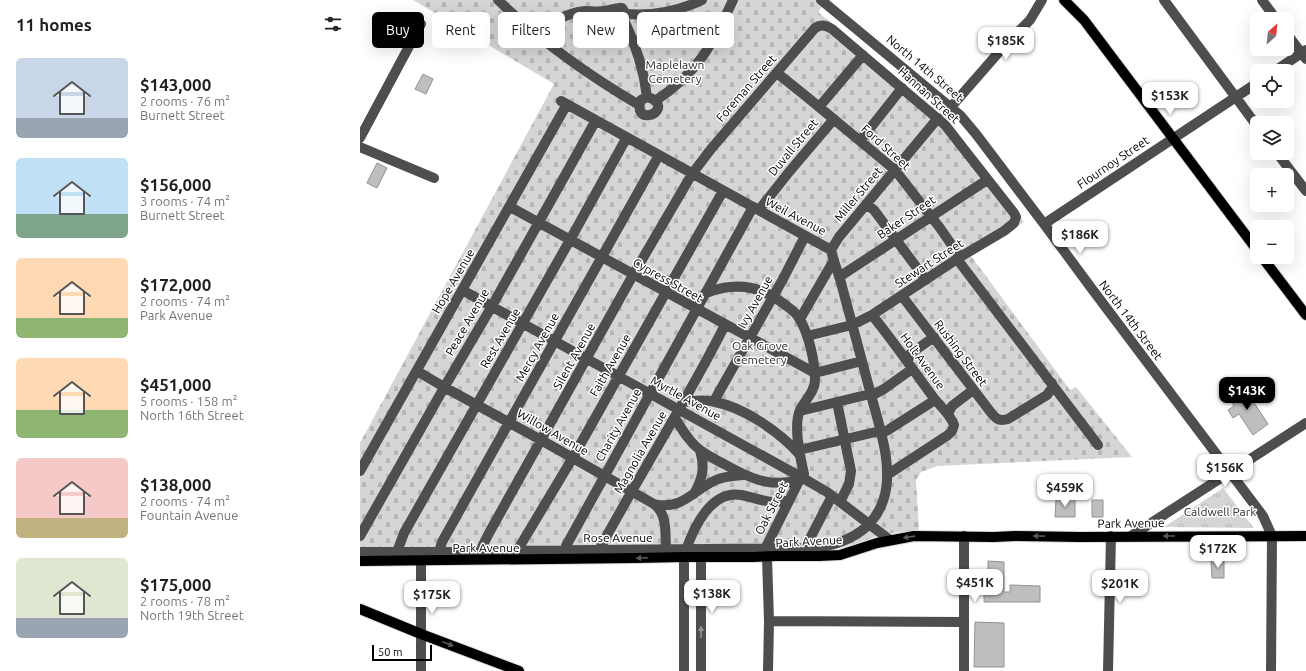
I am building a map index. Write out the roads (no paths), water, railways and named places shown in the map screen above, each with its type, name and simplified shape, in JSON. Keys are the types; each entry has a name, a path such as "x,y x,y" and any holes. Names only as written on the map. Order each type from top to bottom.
{"main road":[{"path":"1064,0 1084,20 1250,241"},
{"path":"1267,264 1306,315"},
{"name":"Park Avenue","path":"360,561 636,558 685,553 701,556 766,553 840,555 890,540 914,536 1306,536"},
{"path":"360,609 519,671"}],"street":[{"path":"498,0 511,12"},
{"path":"565,16 585,11 620,9 638,15 667,12 702,0"},
{"path":"620,9 639,55 651,99 657,106 657,110 654,114 649,116 644,115 641,112 639,106 641,100 651,99 667,94 678,85 698,63 715,37 733,0"},
{"path":"951,107 1006,44 1030,20 1042,0"},
{"path":"1164,0 1250,116"},
{"path":"1262,0 1271,12"},
{"name":"North 14th Street","path":"825,1 951,107 976,134 1263,516 1272,536 1271,671"},
{"name":"Hannan Street","path":"824,25 832,29 938,118 954,135 987,180 1014,212 1016,217"},
{"name":"Foreman Street","path":"692,174 815,28 824,25"},
{"path":"1286,64 1304,54 1294,42"},
{"path":"360,138 408,48"},
{"path":"553,48 639,106"},
{"path":"819,107 863,55"},
{"name":"Ford Street","path":"777,73 895,170 931,216 956,251 958,258 1052,383 1060,397 1098,445"},
{"path":"860,141 902,88"},
{"name":"Flournoy Street","path":"1044,224 1250,88"},
{"name":"Weil Avenue","path":"564,103 831,250 871,395 886,461 887,475 884,498 880,508 870,524"},
{"name":"Hope Avenue","path":"360,471 510,207 564,103"},
{"name":"Miller Street","path":"831,250 839,237 938,118"},
{"name":"Duvall Street","path":"756,209 834,119"},
{"name":"Peace Avenue","path":"360,536 444,387 492,306 537,223 596,120"},
{"name":"Rest Avenue","path":"397,552 404,533 627,137"},
{"path":"360,147 434,178"},
{"name":"Mercy Avenue","path":"439,552 442,542 510,423 659,154"},
{"path":"1282,160 1306,192"},
{"name":"Silent Avenue","path":"480,551 485,539 633,275 692,174"},
{"name":"Baker Street","path":"839,277 987,180"},
{"name":"Faith Avenue","path":"516,551 572,458 723,191"},
{"path":"866,204 874,210 926,280"},
{"name":"Cypress Street","path":"510,207 749,339 814,373"},
{"name":"Charity Avenue","path":"566,550 566,546 650,393 706,293 756,209"},
{"name":"Stewart Street","path":"807,336 852,325 872,315 958,258 1004,231 1014,223 1016,217"},
{"name":"Ivy Avenue","path":"714,401 805,236"},
{"path":"800,319 834,260"},
{"name":"Oak Street","path":"706,293 723,287 733,286 760,290 773,296 791,309 800,319 807,336 814,373 814,387 800,411 798,419 799,452 804,474 789,500 766,553"},
{"name":"Myrtle Avenue","path":"462,290 801,478 836,499 890,540"},
{"name":"Rushing Street","path":"902,296 973,390 998,420 1003,421 1008,419 1046,395 1052,388 1052,383"},
{"name":"Holt Avenue","path":"872,315 950,418"},
{"name":"Magnolia Avenue","path":"599,550 679,410 725,325"},
{"path":"800,411 871,395 884,389 910,365 910,354 934,337"},
{"path":"814,373 862,361"},
{"name":"Willow Avenue","path":"417,371 654,504 661,512 665,521 666,550"},
{"path":"887,475 948,435 954,427 950,418 952,406 973,390"},
{"path":"801,478 787,483 778,483 759,480 743,475 700,450 688,437 679,410 714,401 734,408 761,423 799,452 888,430 935,400"},
{"path":"805,548 836,499 849,484 851,475 850,460 844,440 837,402"},
{"path":"1131,536 1306,423"},
{"path":"694,494 700,483 703,469 700,450"},
{"path":"654,504 666,506 678,504 716,480 728,476 743,475"},
{"path":"684,671 685,553 704,512 722,499 736,495 773,503 789,500"},
{"name":"Rose Avenue","path":"360,552 666,550 685,553 766,553 837,544 857,535 870,524"},
{"path":"964,536 964,671"},
{"path":"1108,671 1110,536"},
{"path":"766,553 769,621 768,671"},
{"path":"700,671 701,556"},
{"path":"421,560 421,671"},
{"path":"769,621 964,622"}],"park label":[{"name":"Maplelawn Cemetery","path":"675,71"},
{"name":"Oak Grove Cemetery","path":"760,352"},
{"name":"Caldwell Park","path":"1220,511"}]}
